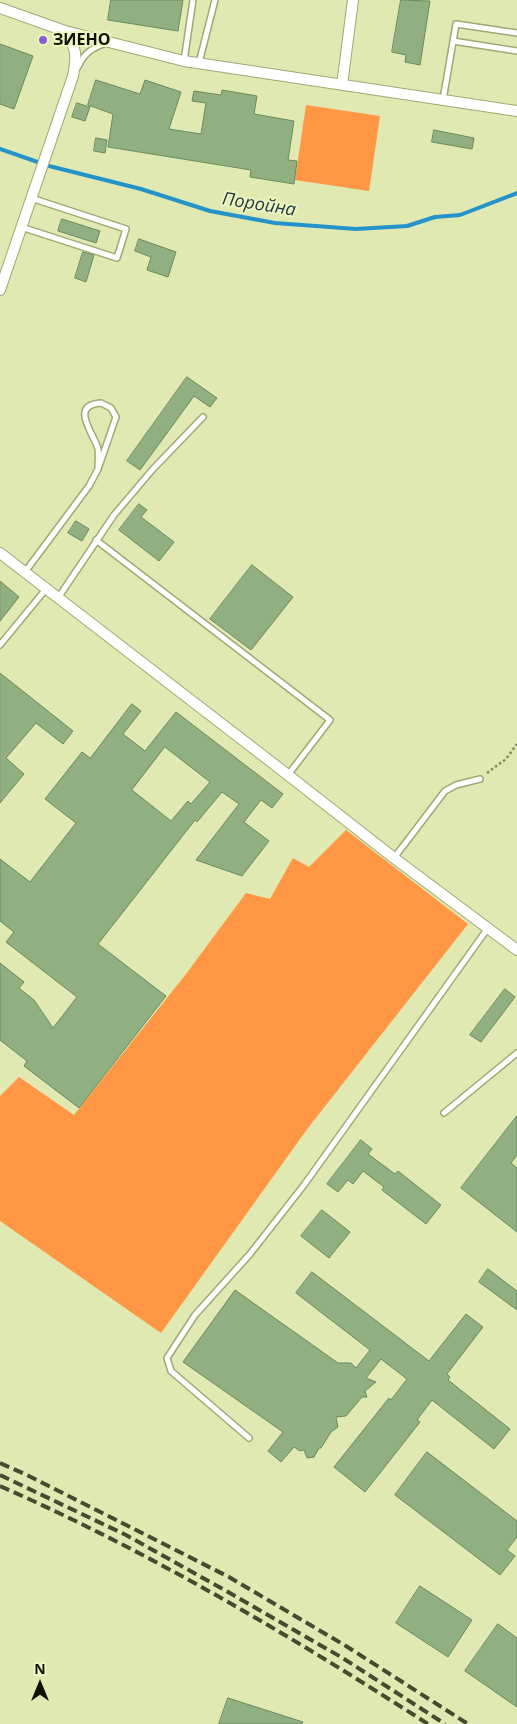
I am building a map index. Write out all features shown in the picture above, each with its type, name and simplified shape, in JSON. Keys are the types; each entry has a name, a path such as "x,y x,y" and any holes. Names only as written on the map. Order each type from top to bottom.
{"street":[{"path":"342,85 353,0"},
{"path":"0,8 65,30 184,61 517,111"},
{"path":"0,290 73,76 76,61 75,46 65,30"},
{"path":"0,553 288,774 394,858 517,950"}],"lane":[{"path":"184,61 193,0"},
{"path":"199,63 215,0"},
{"path":"443,100 456,24 517,34"},
{"path":"453,41 517,51"},
{"path":"73,76 82,57 91,49 107,42"},
{"path":"21,227 117,258 126,229 30,198"},
{"path":"25,573 89,486 98,469 116,417 111,408 101,403 90,406 84,418 98,450 98,469"},
{"path":"58,598 114,515 153,469 203,417"},
{"path":"96,540 330,720 288,774"},
{"path":"0,645 46,589"},
{"path":"394,858 444,791 456,785 480,779"},
{"path":"249,1438 171,1370 167,1358 195,1315 250,1254 304,1185 488,927"},
{"path":"444,1114 517,1053"}],"path":[{"path":"480,779 506,759 517,744"}],"shaded area":[{"path":"306,105 380,116 369,191 295,180"},
{"path":"346,830 468,924 308,1128 161,1333 0,1221 0,1096 19,1077 74,1115 186,974 246,893 270,899 293,858 309,867"}],"building":[{"path":"111,0 183,0 178,31 108,20"},
{"path":"401,0 430,1 420,65 405,62 406,55 392,52"},
{"path":"0,44 33,56 14,109 0,104"},
{"path":"96,80 140,94 145,80 181,92 169,129 201,134 206,103 192,101 194,91 221,95 222,90 257,96 254,114 294,121 288,160 297,161 294,184 250,177 251,170 108,147 113,114 88,105"},
{"path":"77,103 90,107 85,121 72,117"},
{"path":"434,130 474,138 472,149 432,142"},
{"path":"96,138 107,140 105,153 94,151"},
{"path":"62,219 100,231 96,243 58,231"},
{"path":"139,239 176,252 168,277 147,270 151,257 135,251"},
{"path":"83,252 94,255 86,282 75,278"},
{"path":"187,377 217,398 210,407 194,396 140,470 127,461"},
{"path":"139,504 147,510 141,517 174,542 159,561 119,530"},
{"path":"76,521 89,529 82,541 68,533"},
{"path":"252,565 293,597 251,650 210,619"},
{"path":"0,581 19,597 0,621"},
{"path":"0,673 73,731 63,744 36,723 6,758 24,774 0,803"},
{"path":"132,704 141,711 123,734 145,751 176,712 283,794 272,808 261,800 244,822 269,841 242,876 196,860 239,804 222,792 197,822 195,820 98,944 166,996 79,1108 24,1066 27,1061 0,1040 0,963 24,982 19,988 34,1000 53,1028 77,997 6,942 14,932 0,921 0,859 30,882 76,823 45,799 82,752 90,758","holes":["165,747 210,782 191,804 188,801 171,821 132,790"]},
{"path":"505,989 515,997 481,1042 470,1035"},
{"path":"517,1116 517,1155 511,1163 517,1168 517,1232 461,1188"},
{"path":"361,1140 372,1149 368,1154 395,1174 398,1171 441,1205 426,1224 382,1190 384,1187 363,1171 353,1184 348,1180 338,1192 327,1184"},
{"path":"322,1210 350,1232 329,1258 301,1236"},
{"path":"488,1269 517,1291 517,1310 479,1282"},
{"path":"312,1272 429,1361 466,1314 483,1327 447,1374 450,1377 448,1380 510,1429 494,1449 432,1400 417,1420 420,1422 365,1492 334,1467 389,1398 391,1400 407,1379 381,1359 366,1378 376,1382 365,1391 367,1397 362,1397 346,1416 336,1417 338,1427 331,1432 314,1457 307,1458 304,1450 300,1451 294,1447 281,1462 268,1451 283,1432 183,1362 235,1290 338,1363 351,1363 356,1368 370,1350 296,1293"},
{"path":"427,1452 517,1521 517,1537 507,1550 515,1556 500,1575 395,1495"},
{"path":"420,1586 472,1620 448,1657 396,1623"},
{"path":"498,1624 517,1638 517,1707 465,1671"},
{"path":"228,1698 303,1722 302,1724 219,1724"}],"waterway":[{"name":"Поройна","path":"0,149 49,166 141,189 210,211 275,223 356,229 407,226 435,217 460,215 517,193"}],"railway":[{"path":"0,1463 229,1577 346,1646 468,1724"},
{"path":"0,1475 126,1535 221,1588 341,1657 445,1724"},
{"path":"0,1486 111,1539 219,1597 272,1627 428,1724"}],"place":[{"name":"ЗИЕНО","path":"43,40"}]}
